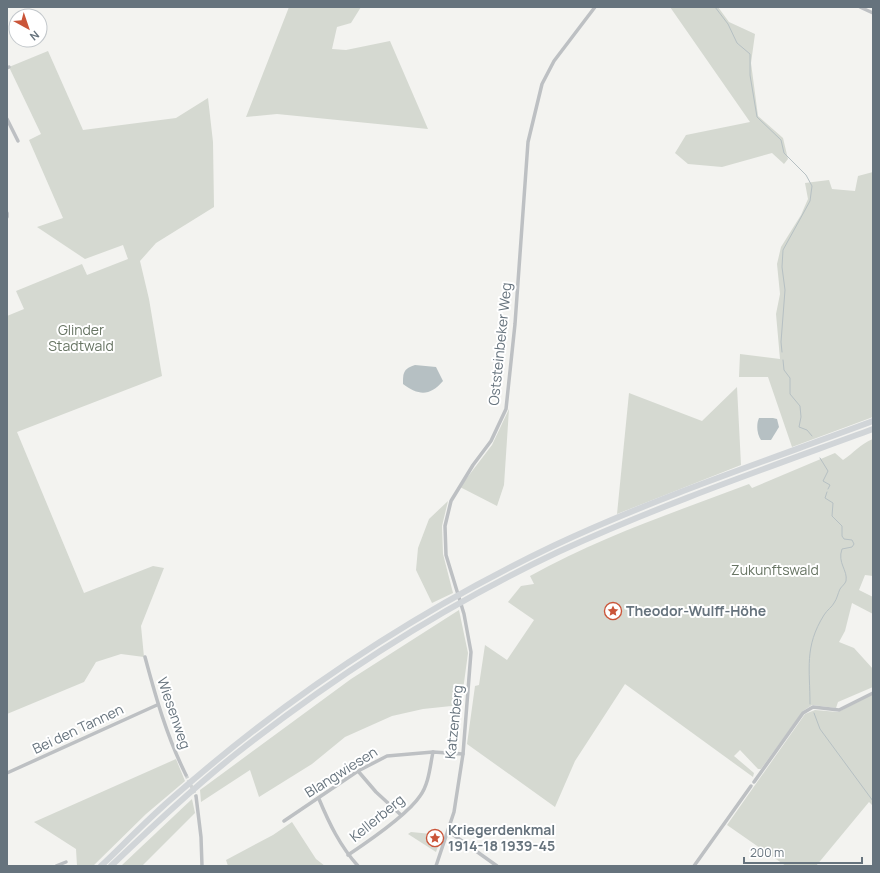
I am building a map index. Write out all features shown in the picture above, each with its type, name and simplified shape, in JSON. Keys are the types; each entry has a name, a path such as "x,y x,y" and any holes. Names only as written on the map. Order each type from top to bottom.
{"highway":[{"path":"101,866 170,800 232,748 335,673 435,610 492,577 601,525 689,489 873,421"},
{"path":"112,866 173,808 237,754 338,679 438,616 548,557 605,531 691,496 873,429"}],"street":[{"name":"Oststeinbeker Weg","path":"454,579 446,555 445,526 451,501 473,465 491,441 506,409 515,324 528,142 542,84 554,61 595,7"},
{"path":"860,7 873,13"},
{"path":"7,118 18,141"},
{"name":"Katzenberg","path":"436,866 454,812 462,754 472,652 464,614 454,579"},
{"name":"Wiesenweg","path":"145,657 157,705 169,740 186,775"},
{"path":"754,782 803,713 809,709 817,707 839,710 873,693"},
{"name":"Bei den Tannen","path":"7,773 157,705"},
{"name":"Blangwiesen","path":"284,821 358,772 387,756 432,752 462,754"},
{"name":"Kellerberg","path":"348,855 401,815 421,796 427,780 432,752"},
{"path":"358,772 376,792 401,815"},
{"path":"694,866 751,786"},
{"path":"196,796 201,837 202,866"},
{"path":"319,799 330,827 348,855 358,866"},
{"path":"448,831 497,866"},
{"path":"56,866 66,862"}],"green space":[{"path":"289,7 361,7 351,23 337,27 332,49 346,50 390,41 428,129 277,114 246,117"},
{"path":"670,7 718,7 729,22 755,34 751,63 758,116 783,138 788,159 784,164 772,153 722,167 688,164 675,153 686,135 750,122"},
{"name":"Glinder Stadtwald","path":"48,51 83,130 176,118 208,98 213,142 214,207 156,243 140,261 149,299 162,376 17,432 84,593 153,566 164,568 141,626 144,657 121,654 96,662 84,682 7,714 7,316 24,309 16,291 82,264 87,275 128,259 123,245 85,259 37,227 63,218 29,140 41,134 9,67"},
{"path":"873,172 873,417 792,447 768,377 739,377 740,354 780,359 776,314 780,294 777,264 781,247 801,215 808,199 805,183 829,180 832,189 855,191 858,176"},
{"path":"737,387 741,465 617,514 629,393 702,421"},
{"path":"509,409 504,485 497,506 460,487 492,445"},
{"name":"Zukunftswald","path":"873,439 873,576 865,575 859,590 873,597 873,614 852,603 845,631 839,642 854,648 873,669 873,687 838,702 836,708 812,705 803,711 761,769 758,769 740,750 734,756 754,773 753,777 625,684 575,761 555,807 467,744 475,686 479,685 485,645 507,660 534,620 508,602 521,586 534,584 530,576 583,549 611,537 749,484 752,488 835,453 843,460 864,443"},
{"path":"448,501 442,526 443,554 453,593 432,603 416,570 418,548 429,519"},
{"path":"459,610 468,653 461,705 423,709 392,716 345,737 312,764 259,797 250,770 201,802 200,790 351,679"},
{"path":"873,694 873,806 869,802 816,866 786,866 727,825 805,714 815,710 838,712"},
{"path":"176,759 185,781 146,814 93,866 77,866 76,849 34,822"},
{"path":"192,799 195,813 142,866 121,866"},
{"path":"292,822 316,859 325,866 228,866 226,860 273,835"},
{"path":"411,832 442,835 436,852 408,834"}],"shaded area":[{"path":"415,365 436,367 443,381 429,392 424,393 414,391 403,384 404,372 408,368"},
{"path":"759,418 777,419 779,427 771,440 761,440 757,426"}],"waterway":[{"path":"715,7 728,24 737,43 750,54 750,75 757,117 781,140 784,153 806,175 812,186 810,201 783,250 782,267 785,290 781,342 782,352"},
{"path":"783,360 784,370 790,378 790,394 800,406 801,417 799,427 807,430 812,436"},
{"path":"820,458 828,471 823,481 830,485 828,489"},
{"path":"810,704 809,669 813,637 824,615 836,600 840,589 846,581 846,573 841,558 842,549 852,547 854,544 852,540 844,539 842,536 842,526 832,516 833,503 825,498 827,492"},
{"path":"814,713 820,729 873,801"}],"tunnel":[{"path":"186,775 196,796"}],"place":[{"name":"Theodor-Wulff-Höhe","path":"613,611"},
{"name":"Kriegerdenkmal 1914-18 1939-45","path":"435,838"}]}
